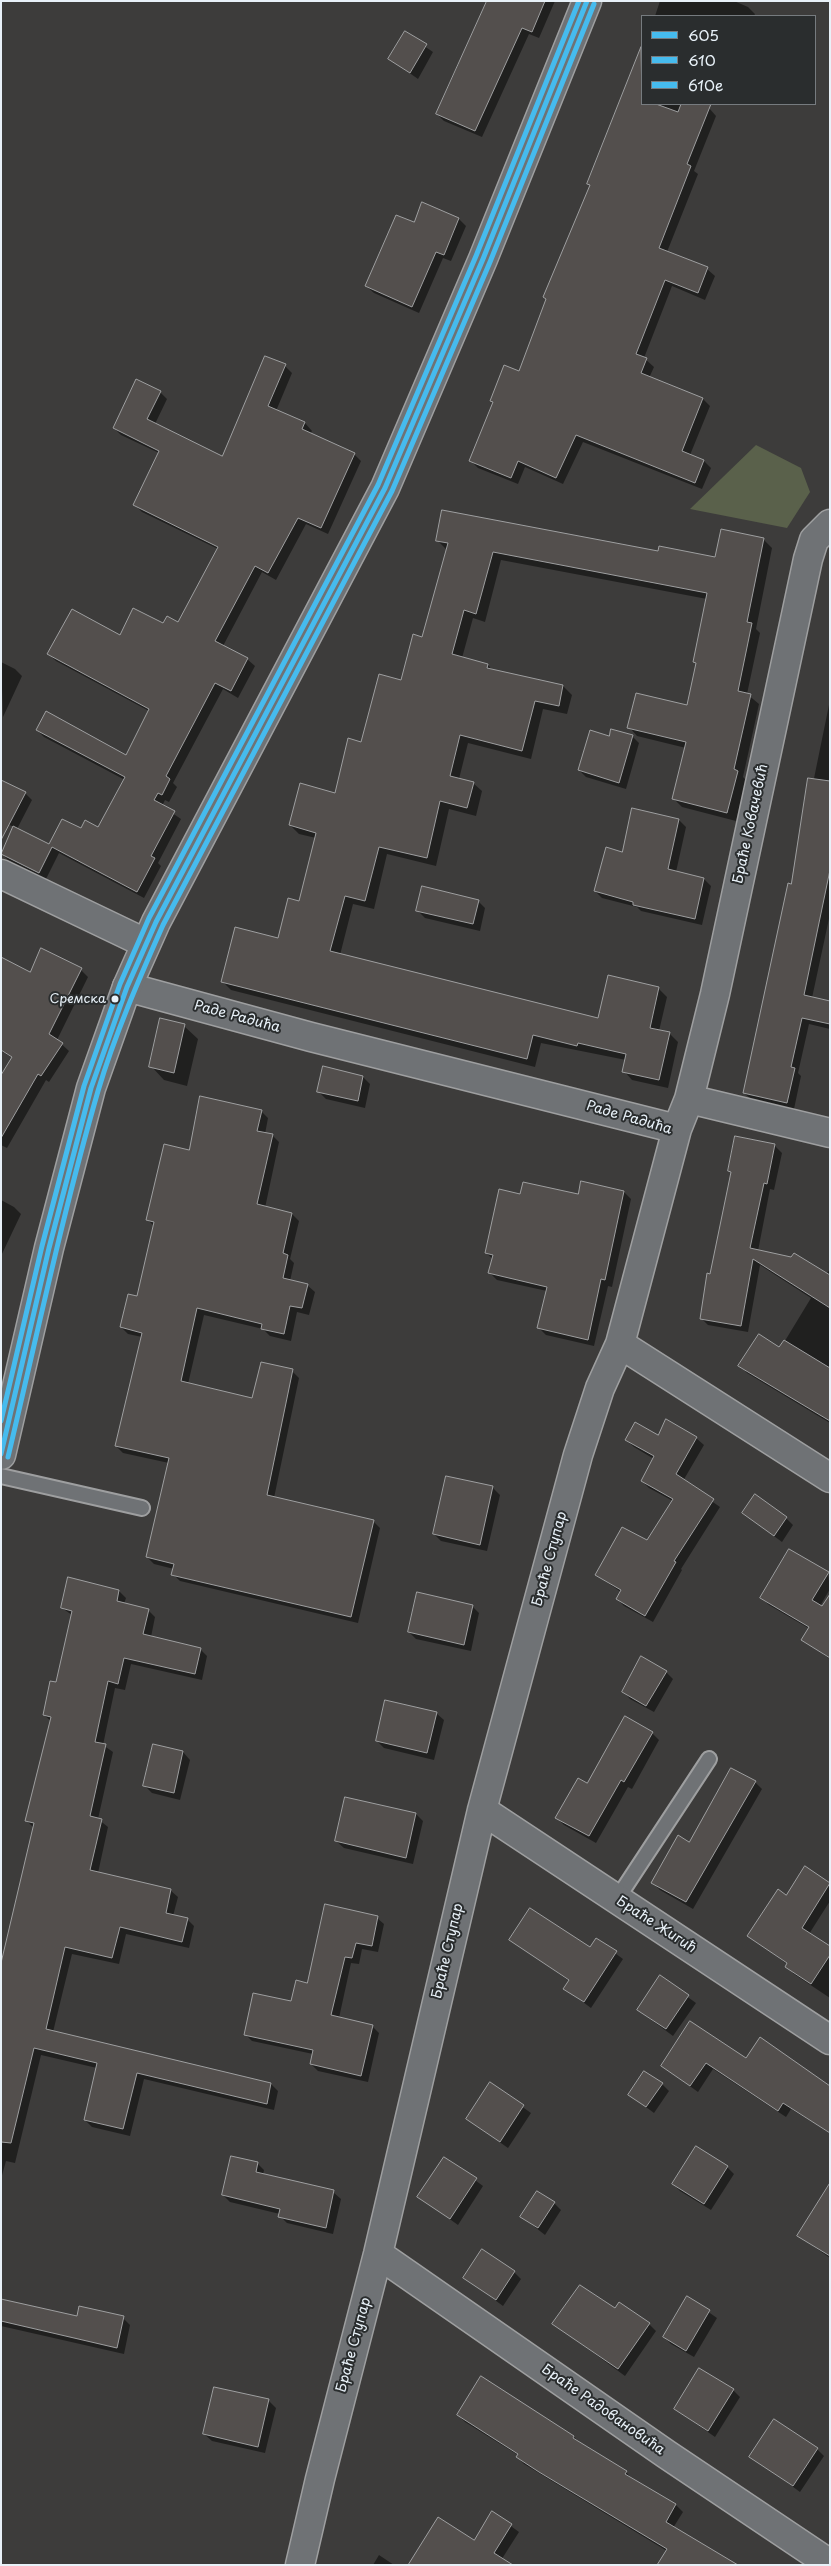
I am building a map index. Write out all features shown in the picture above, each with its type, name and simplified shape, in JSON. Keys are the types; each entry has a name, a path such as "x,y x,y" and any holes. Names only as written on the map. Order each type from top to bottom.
{"street":[{"path":"1,1455 85,1108 109,1033 127,987 146,943 385,488 483,259 587,1"},
{"name":"Браће Ковачевић","path":"677,1129 689,1099 717,984 808,559 814,540 830,524"},
{"path":"1,874 146,943"},
{"name":"Раде Радића","path":"127,987 311,1037 677,1129 620,1344"},
{"path":"689,1099 830,1133"},
{"path":"620,1344 830,1478"},
{"name":"Браће Ступар","path":"300,2565 320,2479 378,2254 482,1810 578,1455 600,1388 620,1344"},
{"name":"Браће Жигић","path":"482,1810 830,2040"},
{"name":"Браће Радовановића","path":"378,2254 666,2454 830,2564"}],"lane":[{"path":"1,1476 142,1508"},
{"path":"617,1899 709,1759"}],"green space":[{"path":"756,445 801,468 810,492 787,528 690,509"}],"building":[{"path":"487,1 545,1 532,32 522,28 475,131 436,114"},
{"path":"405,31 427,44 410,73 388,59"},
{"path":"641,47 641,105 659,105 678,112 681,105 711,105 687,164 691,166 659,248 708,267 698,293 665,280 636,354 647,358 641,373 703,398 682,451 704,460 695,483 576,435 556,478 518,461 511,478 469,461 493,402 490,401 504,365 519,371 546,299 543,297 590,185 587,184"},
{"path":"422,202 459,218 444,255 436,252 412,307 365,286 396,215 414,222"},
{"path":"265,356 286,364 268,406 305,422 302,429 355,453 321,528 298,518 268,573 255,566 215,641 248,658 231,691 215,683 166,776 170,779 162,795 158,793 154,800 175,811 151,856 155,858 137,892 52,847 39,873 1,854 13,826 49,844 62,819 81,828 85,820 98,827 125,777 36,730 46,711 126,755 149,709 47,654 72,609 120,635 133,608 163,623 167,616 178,622 218,547 133,505 159,451 113,428 136,379 161,391 147,419 222,456"},
{"path":"442,510 658,551 659,546 715,557 721,529 764,538 747,622 752,623 738,691 751,694 734,769 738,771 727,813 672,799 686,742 627,728 636,693 687,705 696,663 693,662 707,593 493,552 476,614 464,610 452,654 488,664 487,668 563,685 559,706 535,701 522,751 460,735 450,776 474,782 467,808 440,801 427,858 379,847 365,901 345,896 330,951 598,1018 608,975 659,987 650,1028 670,1032 659,1080 622,1072 626,1054 578,1043 577,1046 533,1035 527,1059 221,982 235,927 278,938 288,898 299,901 316,833 289,825 300,783 335,793 348,738 361,742 379,674 401,680 413,634 422,637 448,543 436,541"},
{"path":"611,729 633,735 619,783 578,770 590,730 609,736"},
{"path":"808,778 830,781 830,870 804,995 830,1001 830,1024 802,1018 791,1067 795,1068 787,1103 743,1093 788,883 791,884"},
{"path":"1,780 26,792 1,840"},
{"path":"632,808 679,819 668,869 704,878 695,919 633,905 633,902 594,891 606,847 622,852"},
{"path":"422,886 479,900 473,924 416,911"},
{"path":"41,948 82,968 49,1034 63,1043 41,1076 38,1074 1,1138 1,1075 12,1057 1,1050 1,957 30,972"},
{"path":"160,1018 185,1024 174,1073 149,1067"},
{"path":"323,1066 363,1076 358,1101 317,1092"},
{"path":"200,1096 262,1110 257,1131 273,1134 257,1204 292,1213 283,1253 288,1255 283,1278 308,1284 302,1308 290,1306 284,1334 261,1329 262,1324 197,1308 181,1381 252,1398 261,1362 293,1369 267,1495 374,1520 351,1617 171,1575 174,1564 146,1557 169,1458 115,1446 142,1333 120,1327 128,1294 137,1296 154,1222 146,1220 164,1144 189,1150"},
{"path":"735,1136 775,1144 767,1184 764,1183 750,1248 791,1257 794,1253 830,1275 830,1308 753,1259 741,1326 700,1319 707,1273 710,1274 731,1172 728,1171"},
{"path":"581,1181 624,1191 605,1280 601,1279 588,1340 537,1328 547,1287 488,1273 493,1255 485,1253 499,1189 520,1194 523,1182 578,1194"},
{"path":"759,1334 779,1347 784,1340 830,1368 830,1421 738,1366"},
{"path":"666,1419 697,1437 676,1474 714,1499 674,1561 676,1562 645,1616 616,1599 621,1590 595,1575 622,1527 647,1540 673,1499 641,1481 654,1456 625,1440 635,1422 658,1435"},
{"path":"446,1476 493,1486 480,1545 433,1534"},
{"path":"755,1494 787,1517 774,1536 742,1513"},
{"path":"789,1549 829,1572 812,1600 822,1606 830,1594 830,1658 801,1640 809,1627 760,1598"},
{"path":"68,1577 119,1590 117,1601 149,1609 143,1634 201,1648 195,1674 124,1658 118,1684 108,1681 95,1742 106,1744 90,1816 102,1819 90,1870 171,1889 166,1913 188,1918 182,1942 120,1927 112,1958 65,1947 46,2029 271,2083 267,2104 137,2073 123,2129 84,2120 97,2063 34,2048 11,2143 1,2142 1,1963 34,1823 25,1821 51,1717 43,1715 50,1681 56,1682 72,1611 61,1608"},
{"path":"417,1592 473,1605 464,1645 408,1632"},
{"path":"641,1656 667,1671 646,1706 622,1692"},
{"path":"385,1700 437,1712 427,1753 376,1741"},
{"path":"625,1716 653,1732 624,1782 621,1780 589,1836 555,1818 578,1778 587,1783"},
{"path":"153,1744 183,1751 174,1793 143,1786"},
{"path":"731,1768 756,1781 686,1902 651,1883 678,1835 689,1842"},
{"path":"345,1797 416,1813 406,1858 335,1841"},
{"path":"805,1866 830,1883 802,1928 830,1946 830,1955 811,1984 785,1967 787,1963 747,1936 778,1889 786,1895"},
{"path":"325,1904 378,1916 372,1946 356,1943 352,1958 345,1957 331,2015 373,2025 361,2076 310,2064 313,2050 244,2035 253,1993 291,2001 296,1980 307,1983"},
{"path":"530,1908 590,1947 596,1938 617,1951 584,2002 563,1989 569,1980 509,1940"},
{"path":"660,1975 689,1995 666,2029 637,2010"},
{"path":"690,2021 746,2058 760,2037 830,2086 830,2133 783,2103 778,2111 706,2063 690,2086 661,2066"},
{"path":"644,2071 663,2083 646,2107 628,2095"},
{"path":"490,2082 524,2105 500,2142 466,2119"},
{"path":"696,2146 728,2166 704,2204 672,2184"},
{"path":"231,2156 258,2162 256,2172 334,2190 326,2228 278,2217 280,2209 222,2195"},
{"path":"444,2157 477,2178 450,2219 417,2197"},
{"path":"830,2183 830,2256 797,2236"},
{"path":"537,2191 555,2202 538,2228 520,2217"},
{"path":"482,2249 515,2271 496,2300 463,2278"},
{"path":"580,2285 615,2308 619,2302 650,2323 618,2369 552,2324"},
{"path":"687,2296 710,2310 686,2351 663,2337"},
{"path":"1,2299 77,2316 79,2306 124,2316 117,2348 1,2321"},
{"path":"699,2368 734,2389 708,2431 674,2409"},
{"path":"481,2376 574,2436 573,2438 627,2471 625,2474 676,2504 666,2522 738,2565 657,2565 667,2549 539,2472 516,2457 518,2454 457,2415"},
{"path":"214,2387 269,2399 258,2447 203,2434"},
{"path":"774,2419 818,2448 793,2486 749,2457"},
{"path":"492,2511 512,2524 494,2553 513,2565 408,2565 438,2517 474,2540"}],"transit line":[{"name":"610e","path":"1,1421 42,1246 84,1086 120,984 149,918 378,485 476,256 579,1"},
{"name":"605","path":"1,1454 49,1248 91,1088 127,987 156,922 385,488 483,259 587,1"},
{"name":"610","path":"8,1457 85,1136 98,1091 128,1007 163,925 392,491 490,262 594,4"}],"place":[{"name":"Сремска","path":"115,999"}]}
